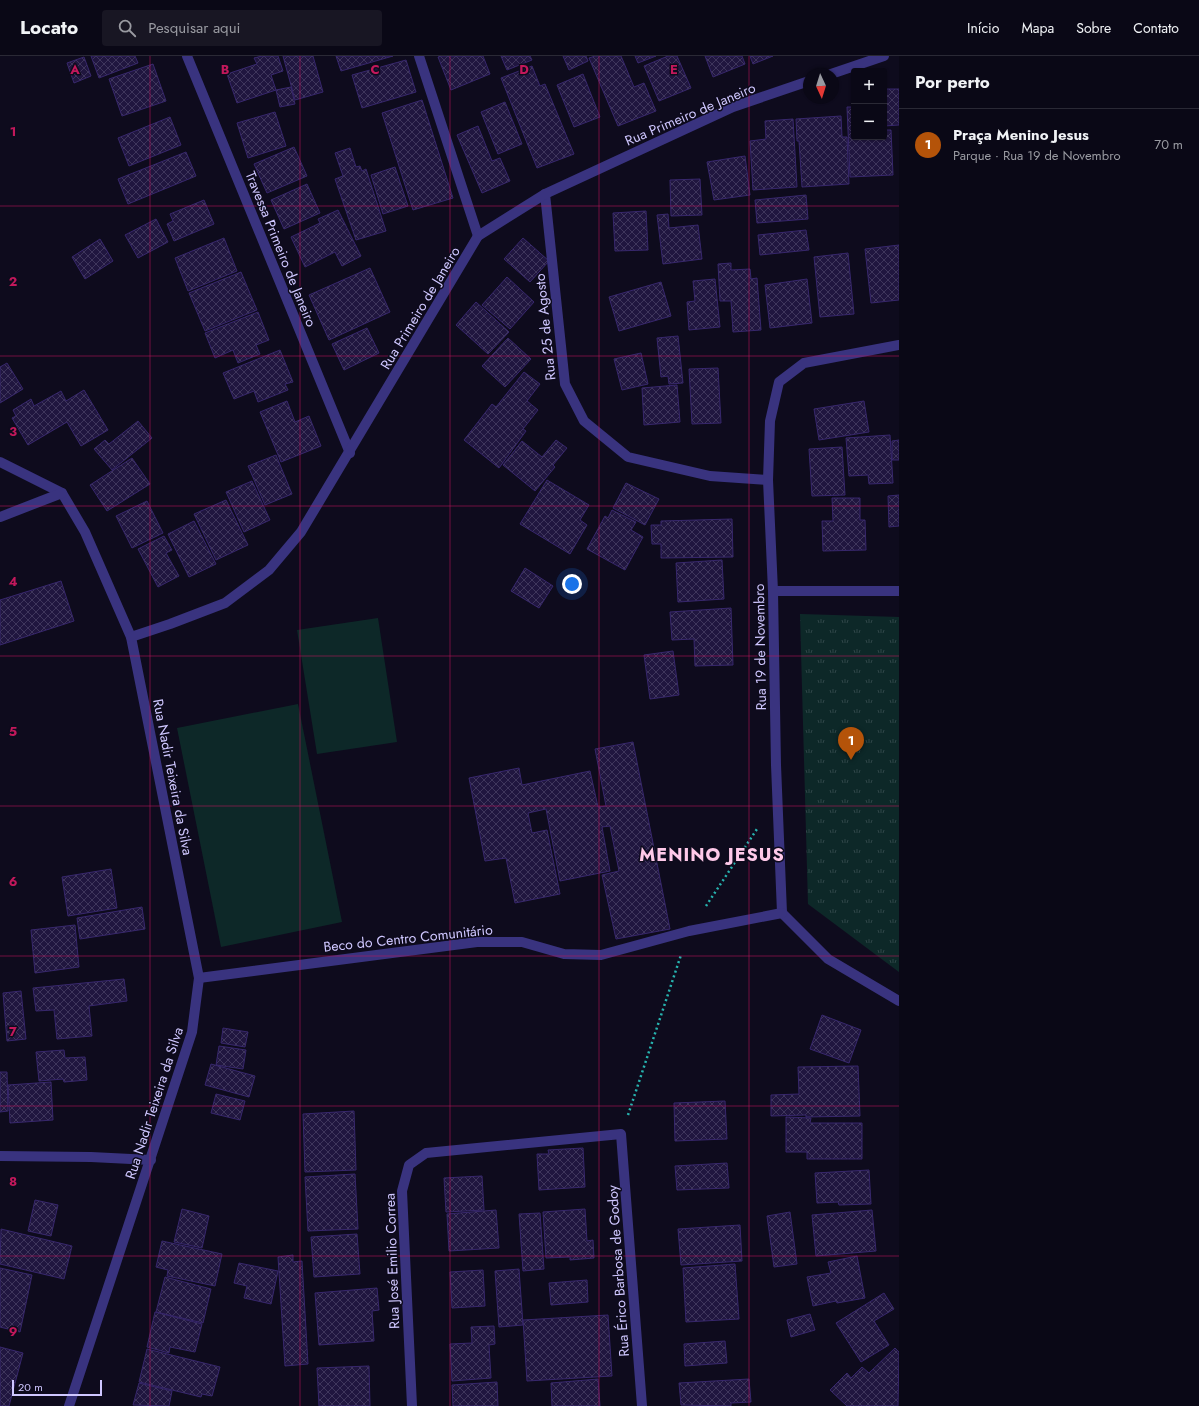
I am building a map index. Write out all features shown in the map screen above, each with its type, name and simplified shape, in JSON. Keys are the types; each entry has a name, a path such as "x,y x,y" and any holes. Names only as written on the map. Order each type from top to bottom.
{"street":[{"name":"Travessa Primeiro de Janeiro","path":"187,56 350,453"},
{"path":"419,56 478,236"},
{"path":"839,71 884,56"},
{"name":"Rua Primeiro de Janeiro","path":"131,636 170,624 225,603 269,570 301,532 350,453 478,236 545,194 733,107 803,84"},
{"name":"Rua 25 de Agosto","path":"545,194 565,384 584,421 628,457 710,476 768,480"},
{"name":"Rua 19 de Novembro","path":"782,913 777,798 773,591 768,480 770,421 779,382 804,363 899,345"},
{"path":"0,462 62,493"},
{"path":"0,516 62,493"},
{"name":"Rua Nadir Teixeira da Silva","path":"62,493 85,532 131,636 199,978 192,1032 69,1406"},
{"path":"773,591 899,591"},
{"path":"782,913 828,959 899,1001"},
{"name":"Beco do Centro Comunitário","path":"199,978 477,942 522,942 564,954 601,955 689,931 782,913"},
{"name":"Rua José Emilio Correa","path":"412,1406 402,1191 409,1165 426,1153 621,1134"},
{"name":"Rua Érico Barbosa de Godoy","path":"621,1134 642,1406"},
{"path":"0,1156 91,1157 151,1160"}],"path":[{"path":"621,1134 689,931 777,798"}],"green space":[{"path":"800,614 899,617 899,972 808,904"},
{"path":"378,618 397,742 317,754 297,630"},
{"path":"298,704 342,922 221,947 177,728"}],"building":[{"path":"91,56 135,56 138,63 99,78"},
{"path":"262,56 278,56 283,71 271,75 276,90 237,103 227,74 257,64 254,58"},
{"path":"283,56 313,56 323,92 295,100"},
{"path":"336,56 393,56 341,71"},
{"path":"483,56 490,74 451,90 438,57"},
{"path":"501,56 530,56 532,60 507,70"},
{"path":"563,56 586,56 588,61 569,70"},
{"path":"595,56 621,56 634,87 644,83 656,111 618,126 589,58"},
{"path":"635,56 656,56 638,63"},
{"path":"668,56 677,56 691,88 659,101 644,66"},
{"path":"705,56 742,56 745,64 713,77"},
{"path":"750,56 773,56 753,64"},
{"path":"84,57 91,76 74,83 67,63"},
{"path":"406,60 416,92 362,108 352,75"},
{"path":"153,64 166,101 122,116 109,79"},
{"path":"532,66 540,86 545,84 574,154 537,168 501,78"},
{"path":"583,74 600,117 574,127 557,85"},
{"path":"291,87 295,104 280,107 276,90"},
{"path":"887,89 899,89 899,125 887,126"},
{"path":"422,100 453,198 413,210 382,113"},
{"path":"505,102 522,144 498,154 481,112"},
{"path":"847,107 851,107 851,140 887,140 887,130 891,130 893,175 850,177"},
{"path":"275,112 286,146 248,158 237,123"},
{"path":"841,116 842,137 847,137 849,184 802,187 796,119"},
{"path":"170,117 181,145 129,166 118,138"},
{"path":"793,119 797,187 753,190 750,141 766,139 765,121"},
{"path":"478,126 492,161 500,158 510,181 482,193 457,135"},
{"path":"294,147 307,176 267,193 254,164"},
{"path":"350,148 356,167 360,166 362,171 366,169 386,231 356,240 335,179 343,176 335,153"},
{"path":"186,152 196,176 128,204 118,179"},
{"path":"745,156 750,195 714,200 707,162"},
{"path":"395,167 408,206 383,214 371,175"},
{"path":"700,179 702,215 671,216 670,180"},
{"path":"307,184 320,213 284,229 271,200"},
{"path":"806,195 808,219 757,223 755,200"},
{"path":"204,200 214,224 174,241 167,224 173,221 170,214"},
{"path":"338,210 361,256 342,266 335,252 305,267 291,237 320,223 318,219"},
{"path":"646,211 648,250 615,251 613,213"},
{"path":"668,214 669,228 698,225 702,259 663,264 657,215"},
{"path":"156,219 168,242 138,258 125,235"},
{"path":"806,230 809,250 760,255 758,235"},
{"path":"224,238 237,271 188,291 175,258"},
{"path":"523,238 549,261 530,282 504,259"},
{"path":"100,239 113,261 85,279 72,257"},
{"path":"899,245 899,300 871,303 865,249"},
{"path":"848,253 854,314 820,317 814,257"},
{"path":"731,263 731,270 750,269 751,279 757,278 761,330 733,332 731,301 720,301 718,264"},
{"path":"370,268 390,312 329,340 309,295"},
{"path":"241,272 257,310 205,331 189,293"},
{"path":"507,277 534,302 510,329 482,305"},
{"path":"715,279 720,327 689,330 687,302 695,301 693,281"},
{"path":"807,279 812,323 770,328 765,285"},
{"path":"661,282 671,316 619,331 609,297"},
{"path":"476,302 509,332 488,354 456,325"},
{"path":"258,312 269,340 256,345 260,354 238,363 233,350 215,358 205,333"},
{"path":"367,328 379,353 344,370 332,344"},
{"path":"678,336 683,383 669,384 668,376 661,377 657,338"},
{"path":"508,338 531,359 505,387 482,366"},
{"path":"280,350 293,382 285,384 288,390 258,402 254,391 234,399 223,373"},
{"path":"641,353 648,384 622,390 614,359"},
{"path":"7,363 23,389 0,403 0,367"},
{"path":"718,368 721,423 692,424 689,369"},
{"path":"524,372 540,384 527,401 538,410 523,429 526,431 499,468 464,440 492,404 496,407"},
{"path":"677,385 680,422 644,425 642,388"},
{"path":"84,390 108,430 81,446 67,422 28,445 12,418 16,416 13,410 31,399 34,406 61,391 66,401"},
{"path":"287,401 295,422 309,416 321,446 281,462 260,412"},
{"path":"864,401 869,432 819,440 814,409"},
{"path":"138,421 152,438 112,470 94,449 105,440 109,444"},
{"path":"890,435 893,483 869,484 868,475 849,476 846,438"},
{"path":"556,440 567,448 553,465 555,467 535,491 503,465 522,441 542,457"},
{"path":"899,440 899,460 892,460 892,441"},
{"path":"842,447 845,495 812,496 809,449"},
{"path":"276,455 292,494 265,505 248,466"},
{"path":"132,458 150,484 107,511 90,485"},
{"path":"547,480 589,505 580,520 587,525 570,554 520,524"},
{"path":"252,481 270,520 244,532 226,492"},
{"path":"626,483 659,499 645,525 613,508"},
{"path":"899,495 899,526 889,527 888,496"},
{"path":"832,498 860,498 860,520 865,520 866,550 823,551 822,521 833,521"},
{"path":"226,500 248,545 216,560 194,514"},
{"path":"147,501 163,533 132,548 116,516"},
{"path":"612,510 636,522 631,530 643,537 625,570 587,549 605,516 608,518"},
{"path":"732,519 733,557 661,558 661,544 652,544 651,525 661,525 661,521"},
{"path":"194,521 216,564 189,577 168,534"},
{"path":"164,536 172,550 166,553 179,576 158,587 138,549"},
{"path":"722,560 724,599 678,602 676,563"},
{"path":"525,568 553,586 539,608 511,591"},
{"path":"61,581 74,621 0,645 0,600"},
{"path":"731,608 733,665 695,666 694,639 672,640 670,612"},
{"path":"673,651 679,695 650,699 644,655"},
{"path":"633,742 670,929 616,939 602,875 619,871 610,826 602,827 610,871 560,881 546,809 528,813 532,833 547,830 560,894 515,903 506,858 485,861 469,778 519,768 522,785 590,771 598,807 606,806 595,749"},
{"path":"111,869 117,908 68,916 62,877"},
{"path":"142,907 145,929 80,939 77,918"},
{"path":"75,925 79,967 35,973 31,930"},
{"path":"124,979 127,1001 89,1006 92,1036 57,1039 54,1010 36,1011 33,988"},
{"path":"21,991 26,1039 7,1041 3,993"},
{"path":"822,1015 861,1030 849,1063 810,1049"},
{"path":"223,1028 248,1032 245,1047 221,1043"},
{"path":"219,1046 246,1050 243,1069 216,1065"},
{"path":"64,1050 65,1058 85,1057 87,1080 64,1082 63,1079 39,1081 36,1052"},
{"path":"211,1064 255,1076 249,1097 205,1085"},
{"path":"858,1066 860,1116 771,1116 771,1095 799,1094 798,1067"},
{"path":"0,1072 7,1072 8,1111 0,1112"},
{"path":"51,1082 53,1120 10,1123 8,1085"},
{"path":"216,1094 245,1101 240,1120 211,1113"},
{"path":"725,1101 727,1139 675,1141 674,1103"},
{"path":"354,1111 356,1170 305,1172 303,1114"},
{"path":"786,1117 811,1118 810,1123 862,1123 862,1159 807,1159 807,1152 786,1152"},
{"path":"583,1148 585,1187 539,1190 537,1154 549,1154 548,1150"},
{"path":"727,1163 729,1188 677,1190 675,1166"},
{"path":"869,1170 871,1204 839,1205 838,1202 817,1203 815,1173"},
{"path":"355,1174 358,1229 308,1231 305,1177"},
{"path":"482,1176 484,1210 446,1212 444,1178"},
{"path":"35,1200 58,1205 51,1236 28,1231"},
{"path":"182,1209 209,1216 202,1248 174,1242"},
{"path":"585,1209 587,1241 593,1240 594,1258 570,1260 570,1257 546,1258 543,1212"},
{"path":"496,1210 499,1248 449,1251 447,1214"},
{"path":"872,1210 876,1251 816,1256 812,1215"},
{"path":"790,1212 797,1264 774,1267 767,1216"},
{"path":"540,1213 544,1269 523,1271 519,1214"},
{"path":"740,1225 742,1261 681,1265 678,1229"},
{"path":"1,1229 72,1246 64,1279 0,1264"},
{"path":"357,1234 360,1274 314,1277 311,1237"},
{"path":"162,1241 222,1254 215,1286 167,1276 168,1270 156,1267"},
{"path":"293,1255 293,1262 302,1261 308,1364 285,1366 278,1257"},
{"path":"857,1256 865,1298 837,1303 836,1301 813,1306 807,1277 831,1273 828,1262"},
{"path":"239,1263 278,1271 271,1304 244,1298 247,1286 234,1283"},
{"path":"735,1264 739,1319 686,1322 683,1268"},
{"path":"0,1268 32,1275 20,1332 0,1327"},
{"path":"519,1269 523,1325 499,1327 495,1271"},
{"path":"483,1270 485,1306 452,1308 450,1272"},
{"path":"165,1277 211,1289 203,1323 156,1312"},
{"path":"587,1280 588,1302 551,1305 549,1283"},
{"path":"377,1288 379,1310 372,1311 374,1341 319,1345 315,1293"},
{"path":"884,1293 894,1309 874,1321 889,1345 861,1362 836,1323"},
{"path":"155,1312 202,1324 195,1352 170,1347 169,1353 147,1347"},
{"path":"810,1314 815,1330 791,1337 787,1320"},
{"path":"608,1315 612,1376 527,1381 523,1320"},
{"path":"494,1326 495,1344 489,1345 491,1378 452,1381 450,1344 472,1343 471,1327"},
{"path":"725,1341 727,1363 685,1366 684,1344"},
{"path":"0,1347 23,1353 9,1406 0,1406"},
{"path":"895,1348 899,1352 898,1406 847,1406 830,1390 847,1373 851,1378 862,1367 869,1373"},
{"path":"147,1349 220,1367 212,1396 202,1394 201,1397 139,1382"},
{"path":"369,1366 370,1406 319,1406 317,1368"},
{"path":"598,1379 600,1406 552,1406 551,1383"},
{"path":"749,1379 751,1402 731,1403 731,1406 681,1405 679,1383"},
{"path":"497,1382 498,1406 453,1406 452,1385"},
{"path":"139,1383 172,1391 169,1406 133,1405"}],"place":[{"name":"Praça Menino Jesus","path":"851,760"}],"district":[{"name":"MENINO JESUS","path":"712,855"}]}
